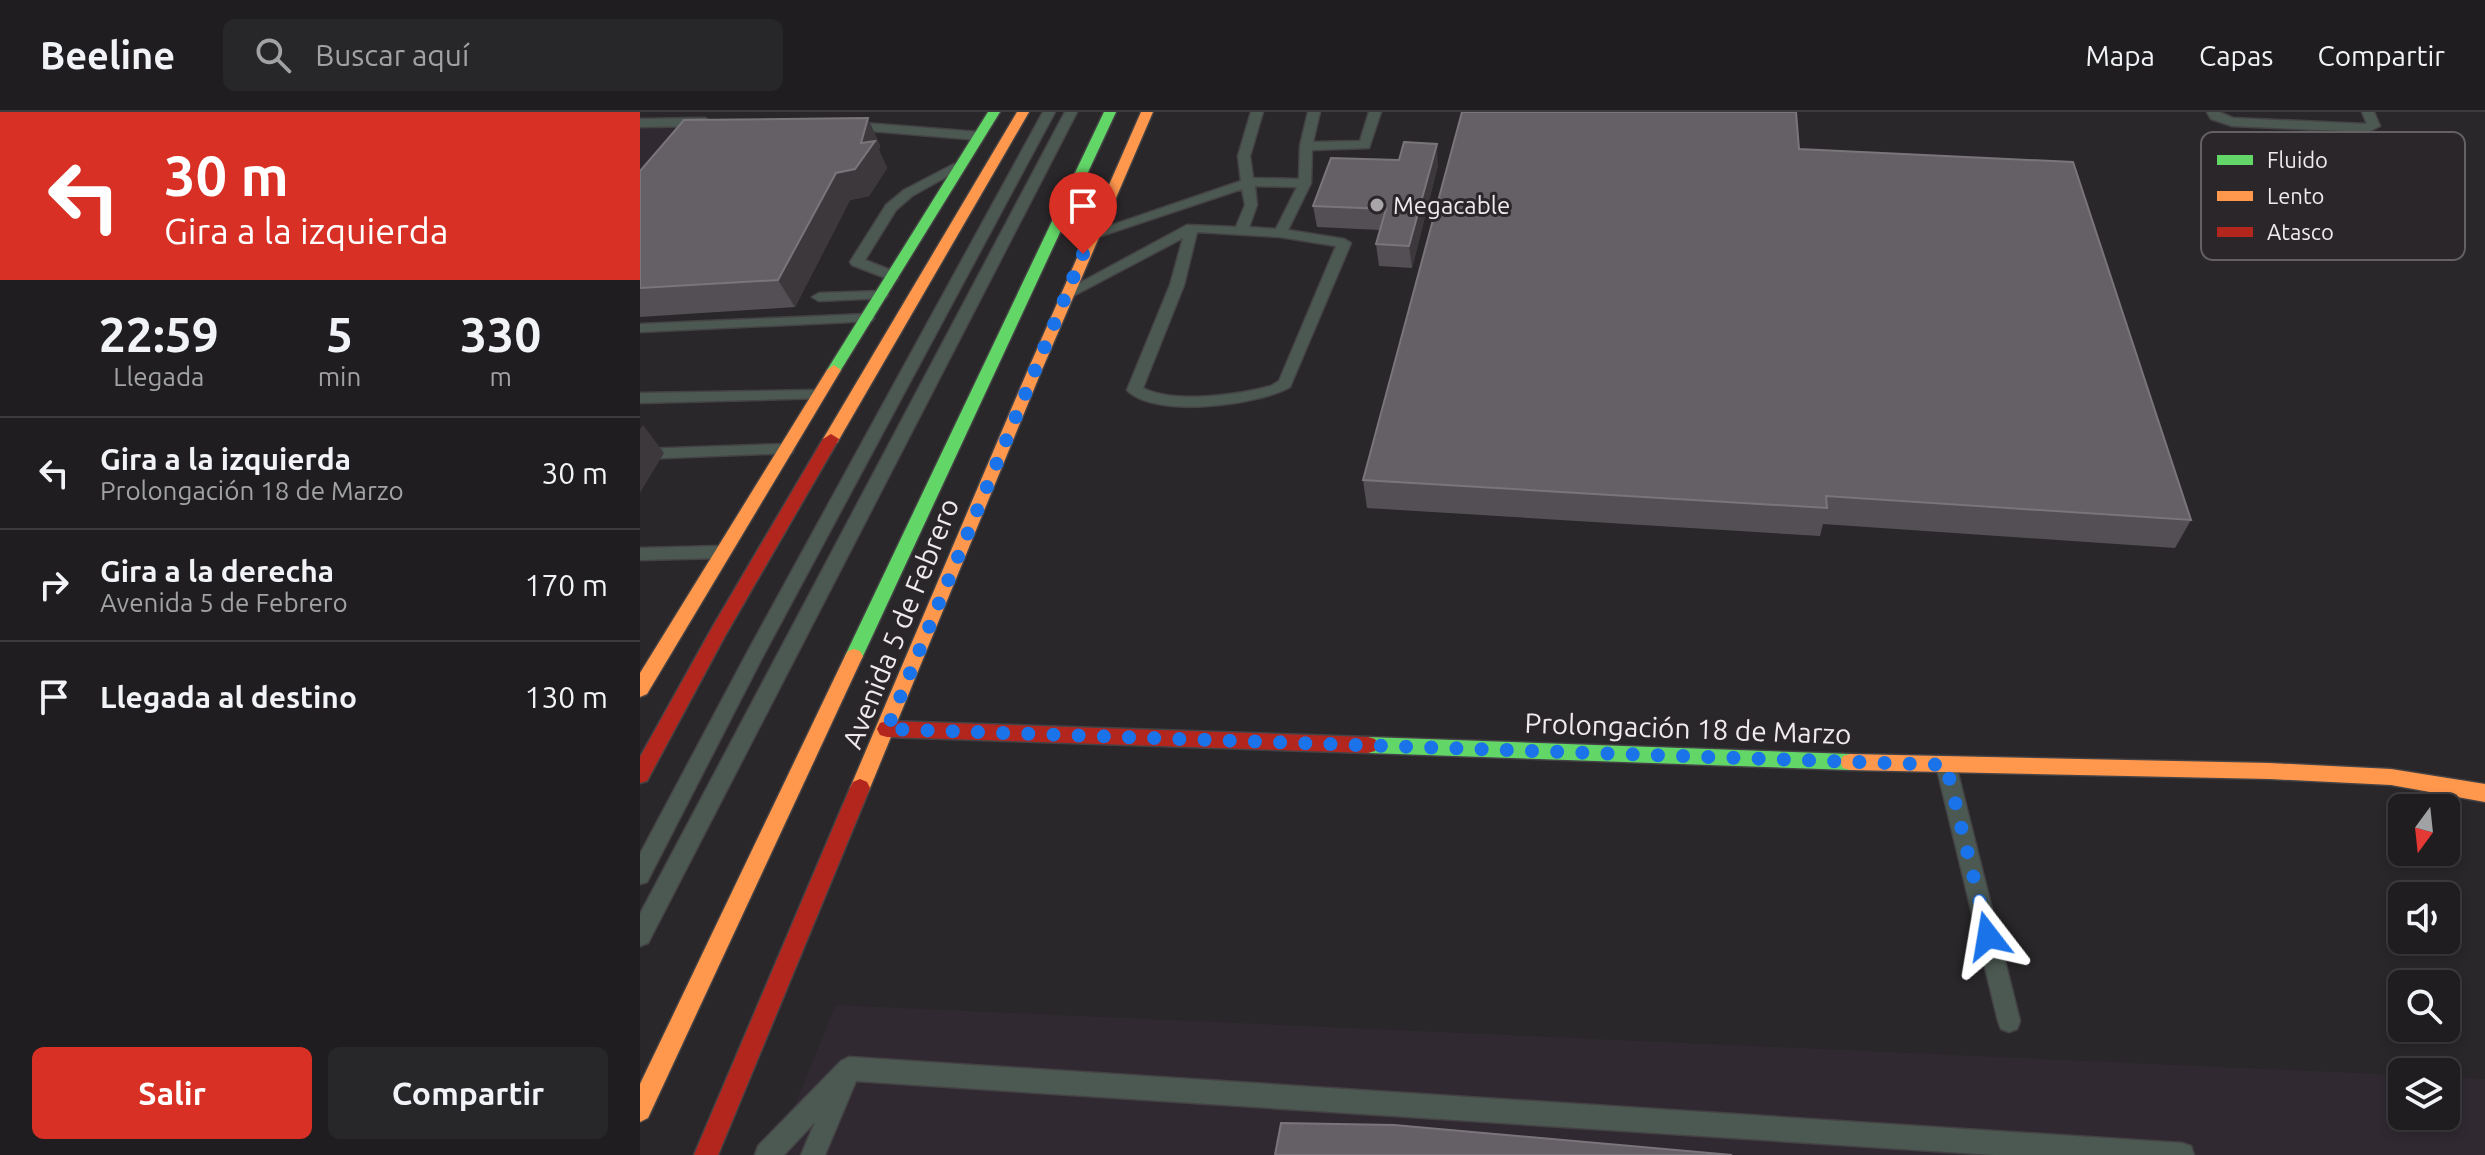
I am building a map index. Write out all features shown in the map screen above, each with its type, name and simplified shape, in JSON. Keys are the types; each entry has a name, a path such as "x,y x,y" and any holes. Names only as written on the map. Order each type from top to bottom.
{"main road":[{"path":"640,689 647,665 786,449 994,112"},
{"path":"640,775 719,631 1023,112"},
{"name":"Avenida 5 de Febrero","path":"640,1110 1110,112"},
{"name":"Avenida 5 de Febrero","path":"706,1155 887,729 1065,294 1147,112"},
{"name":"Prolongación 18 de Marzo","path":"887,729 1946,765 2300,772 2391,777 2485,793"}],"lane":[{"path":"640,875 754,656 1049,112"},
{"path":"640,936 1071,112"},
{"path":"1241,231 1251,205 1244,156 1257,112"},
{"path":"1280,233 1305,183 1306,146 1314,112"},
{"path":"1306,146 1365,145 1375,112"},
{"path":"2213,112 2223,121 2232,122 2368,128 2374,126 2368,112"},
{"path":"700,134 710,122"},
{"path":"640,123 726,123"},
{"path":"836,125 979,136"},
{"path":"850,279 891,208 908,193 961,165"},
{"path":"1092,235 1250,182 1305,183"},
{"path":"1065,294 1192,228 1280,233 1344,243 1285,384 1268,392 1205,400 1141,396 1135,390 1177,285 1192,228"},
{"path":"819,297 850,279 893,276"},
{"path":"850,279 881,295"},
{"path":"640,328 867,318"},
{"path":"640,398 819,395"},
{"path":"640,454 786,449"},
{"path":"640,554 721,552"},
{"path":"1946,765 2009,1021"},
{"path":"767,1155 849,1069"},
{"path":"813,1155 849,1069"},
{"path":"849,1069 2182,1155"}],"shaded area":[{"path":"700,125 640,199 640,127"},
{"path":"836,1005 2388,1074 2388,1130 2460,1130 2460,1078 2485,1079 2485,1155 774,1155"}],"building":[{"path":"1462,112 1796,112 1799,149 2073,162 2191,520 1826,496 1827,508 1363,480"},
{"path":"868,118 861,143 875,141 855,169 836,173 778,280 640,288 640,171 684,120"},
{"path":"1404,142 1437,144 1409,246 1376,244 1386,209 1313,206 1331,158 1399,160"},
{"path":"1281,1123 1394,1125 1732,1155 1275,1155"}],"traffic: fast":[{"path":"834,370 994,112"},
{"path":"854,656 1110,112"},
{"path":"1368,745 1850,762"}],"traffic: slow":[{"path":"831,439 1023,112"},
{"path":"860,788 1034,372 1147,112"},
{"path":"640,689 834,370"},
{"path":"640,1110 854,656"},
{"path":"1850,762 2270,771 2391,777 2485,793"}],"traffic: jam":[{"path":"640,775 719,631 831,439"},
{"path":"887,729 1368,745"},
{"path":"706,1155 860,788"}],"place":[{"name":"Megacable","path":"1377,205"}],"route":[{"path":"1083,254 887,729 1946,765 1988,936"}]}
